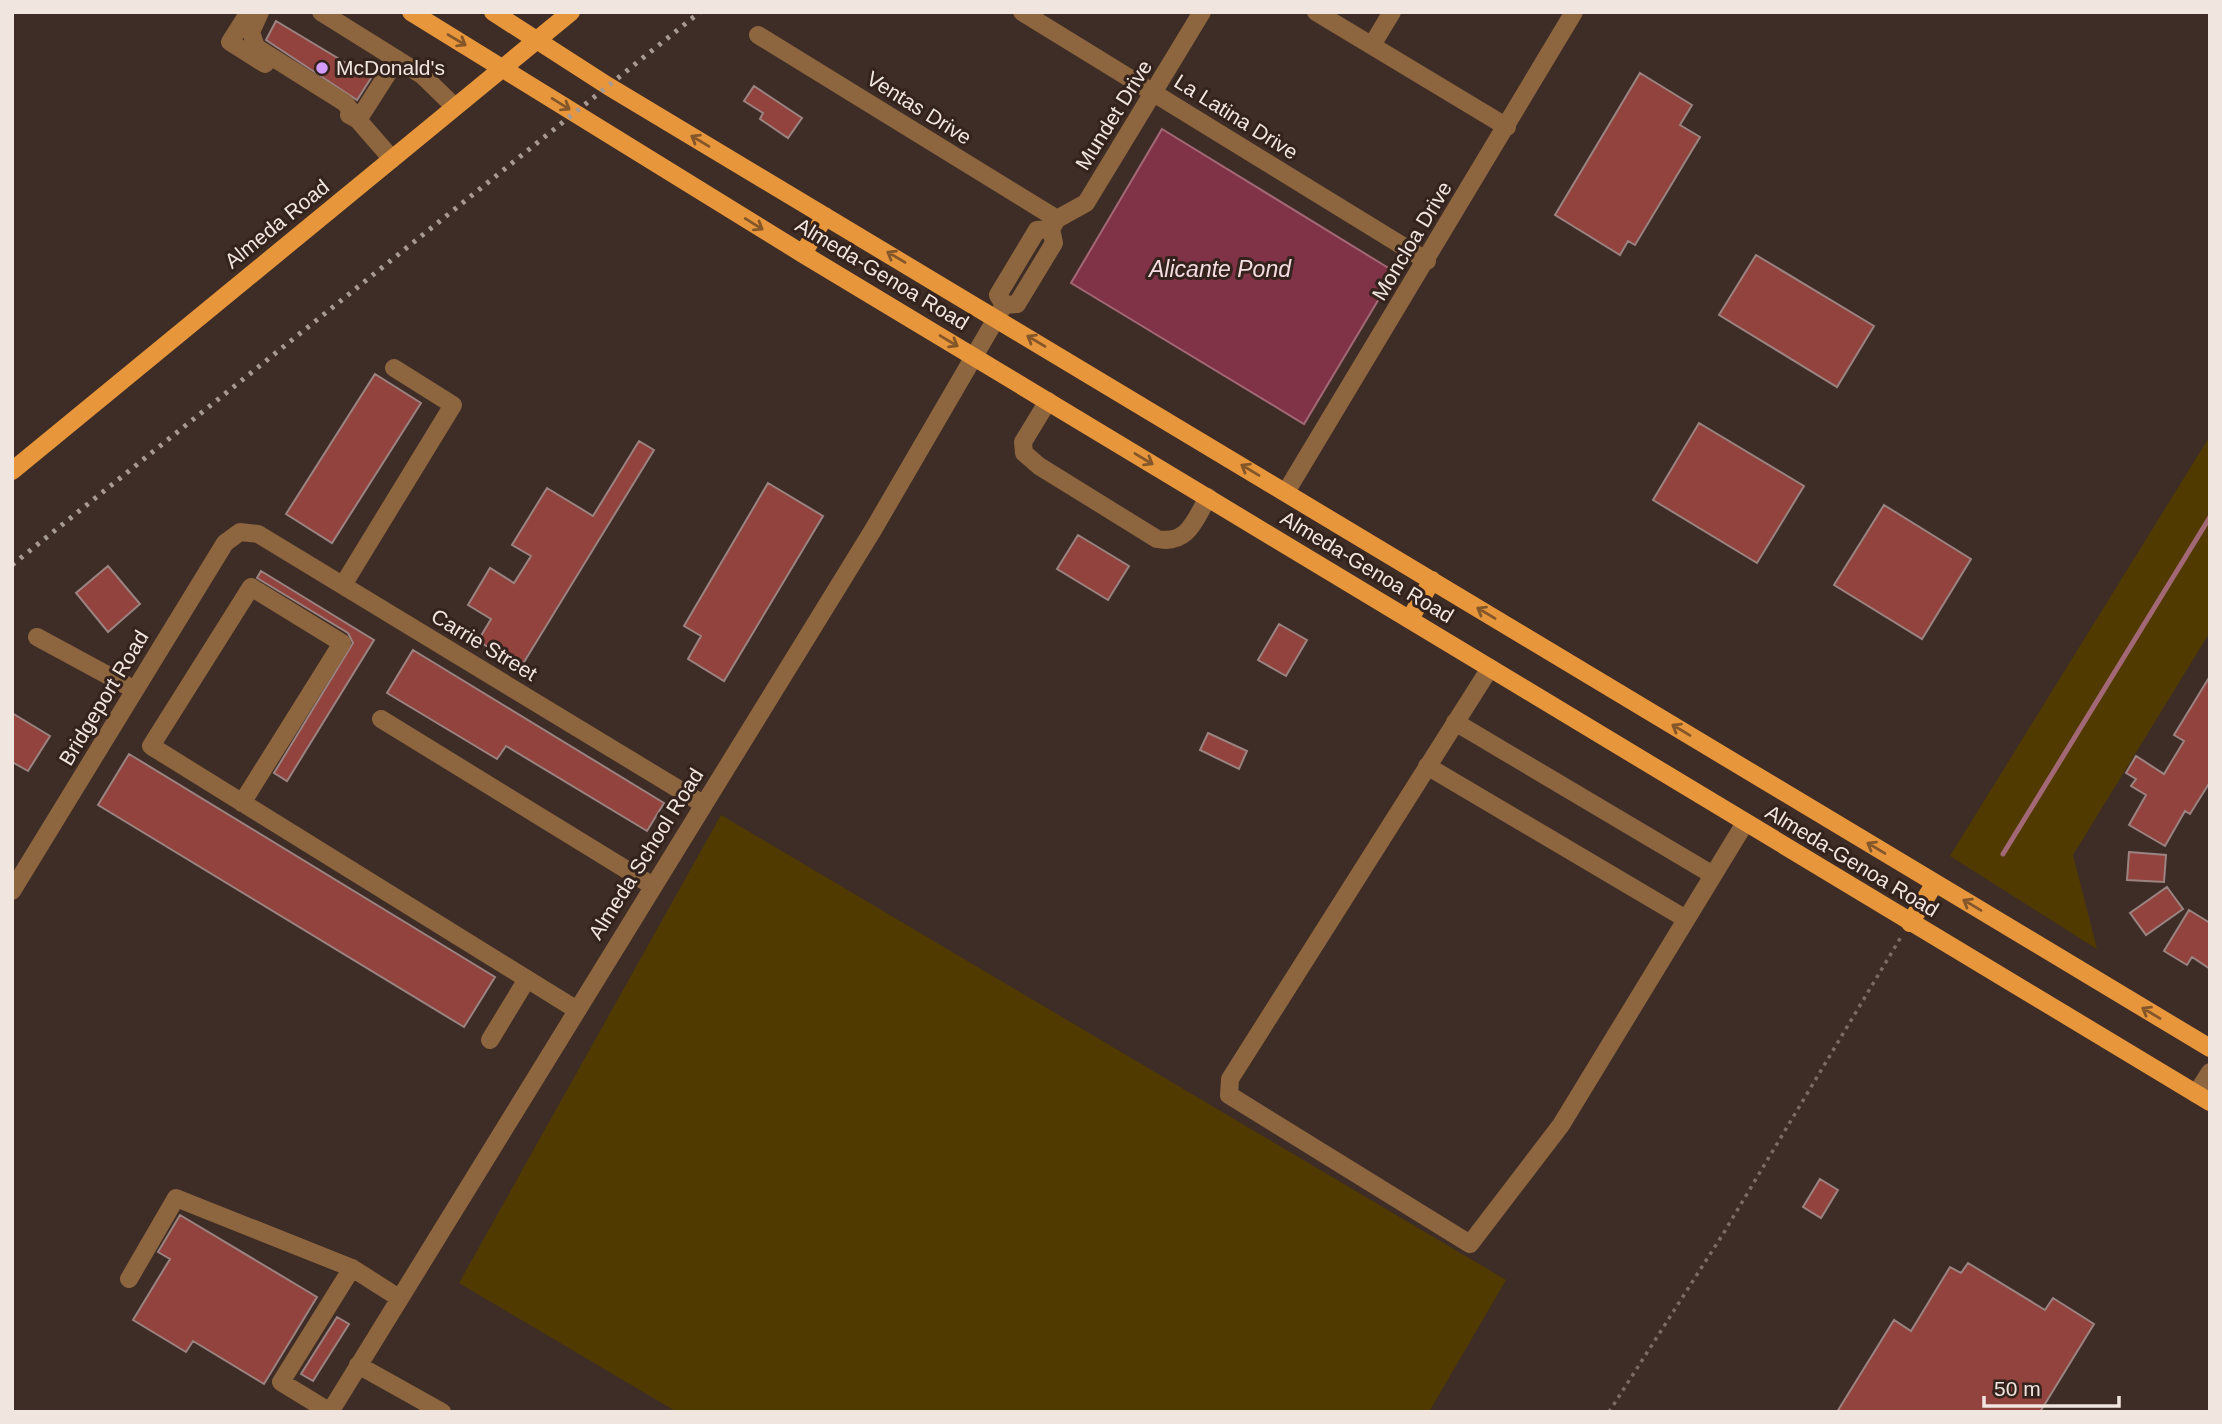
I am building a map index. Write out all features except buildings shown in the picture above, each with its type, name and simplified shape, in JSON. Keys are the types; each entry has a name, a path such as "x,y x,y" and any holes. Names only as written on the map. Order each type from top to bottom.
{"main road":[{"name":"Almeda-Genoa Road","path":"411,12 803,254 2203,1098"},
{"name":"Almeda-Genoa Road","path":"493,12 608,86 825,216 1000,311 1286,492 2210,1048"},
{"name":"Almeda Road","path":"12,471 571,12"},
{"path":"803,254 825,216"},
{"path":"1410,619 1432,580"},
{"path":"1910,923 1935,883"}],"street":[{"path":"249,12 230,42 358,120"},
{"path":"260,12 251,32 256,47 345,103 392,159"},
{"path":"321,12 422,75 455,107"},
{"name":"La Latina Drive","path":"1022,12 1427,261"},
{"name":"Mundet Drive","path":"1000,311 998,295 1037,230 1054,224 1086,203 1202,12"},
{"path":"1316,12 1507,128"},
{"path":"1372,46 1392,12"},
{"name":"Moncloa Drive","path":"1286,492 1507,128 1574,12"},
{"name":"Ventas Drive","path":"758,35 1054,224"},
{"path":"358,120 397,60"},
{"path":"1000,311 1017,304 1035,275 1054,243 1054,224"},
{"path":"1016,264 1035,275"},
{"name":"Almeda School Road","path":"330,1412 873,530 972,355 1000,311"},
{"path":"343,586 453,405 394,368"},
{"path":"1048,401 1023,442 1024,453 1039,466 1157,539 1170,541 1188,532 1208,497"},
{"name":"Carrie Street","path":"240,532 258,534 703,804"},
{"name":"Bridgeport Road","path":"12,891 225,543 240,532"},
{"path":"242,803 342,643 251,587 151,747 577,1010"},
{"path":"37,637 135,690"},
{"path":"1490,668 1230,1079 1229,1095 1470,1244 1561,1125 1745,823"},
{"path":"381,719 653,886"},
{"path":"1455,722 1713,875"},
{"path":"1427,766 1686,919"},
{"path":"490,1040 527,979"},
{"path":"2203,1098 2210,1072"},
{"path":"129,1279 176,1198 352,1268 399,1298"},
{"path":"330,1412 281,1382 352,1268"},
{"path":"358,1366 442,1412"}],"path":[{"path":"1609,1412 1751,1188 1910,923"}],"shaded area":[{"path":"2210,436 2210,632 2073,855 2097,949 1950,856"},
{"path":"721,815 1506,1280 1429,1412 677,1412 459,1283"}],"water":[{"name":"Alicante Pond","path":"1162,129 1395,272 1304,424 1071,283"}],"waterway":[{"path":"2003,854 2210,517"}],"railway":[{"path":"12,565 700,12"}],"place":[{"name":"McDonald's","path":"322,68"}]}
